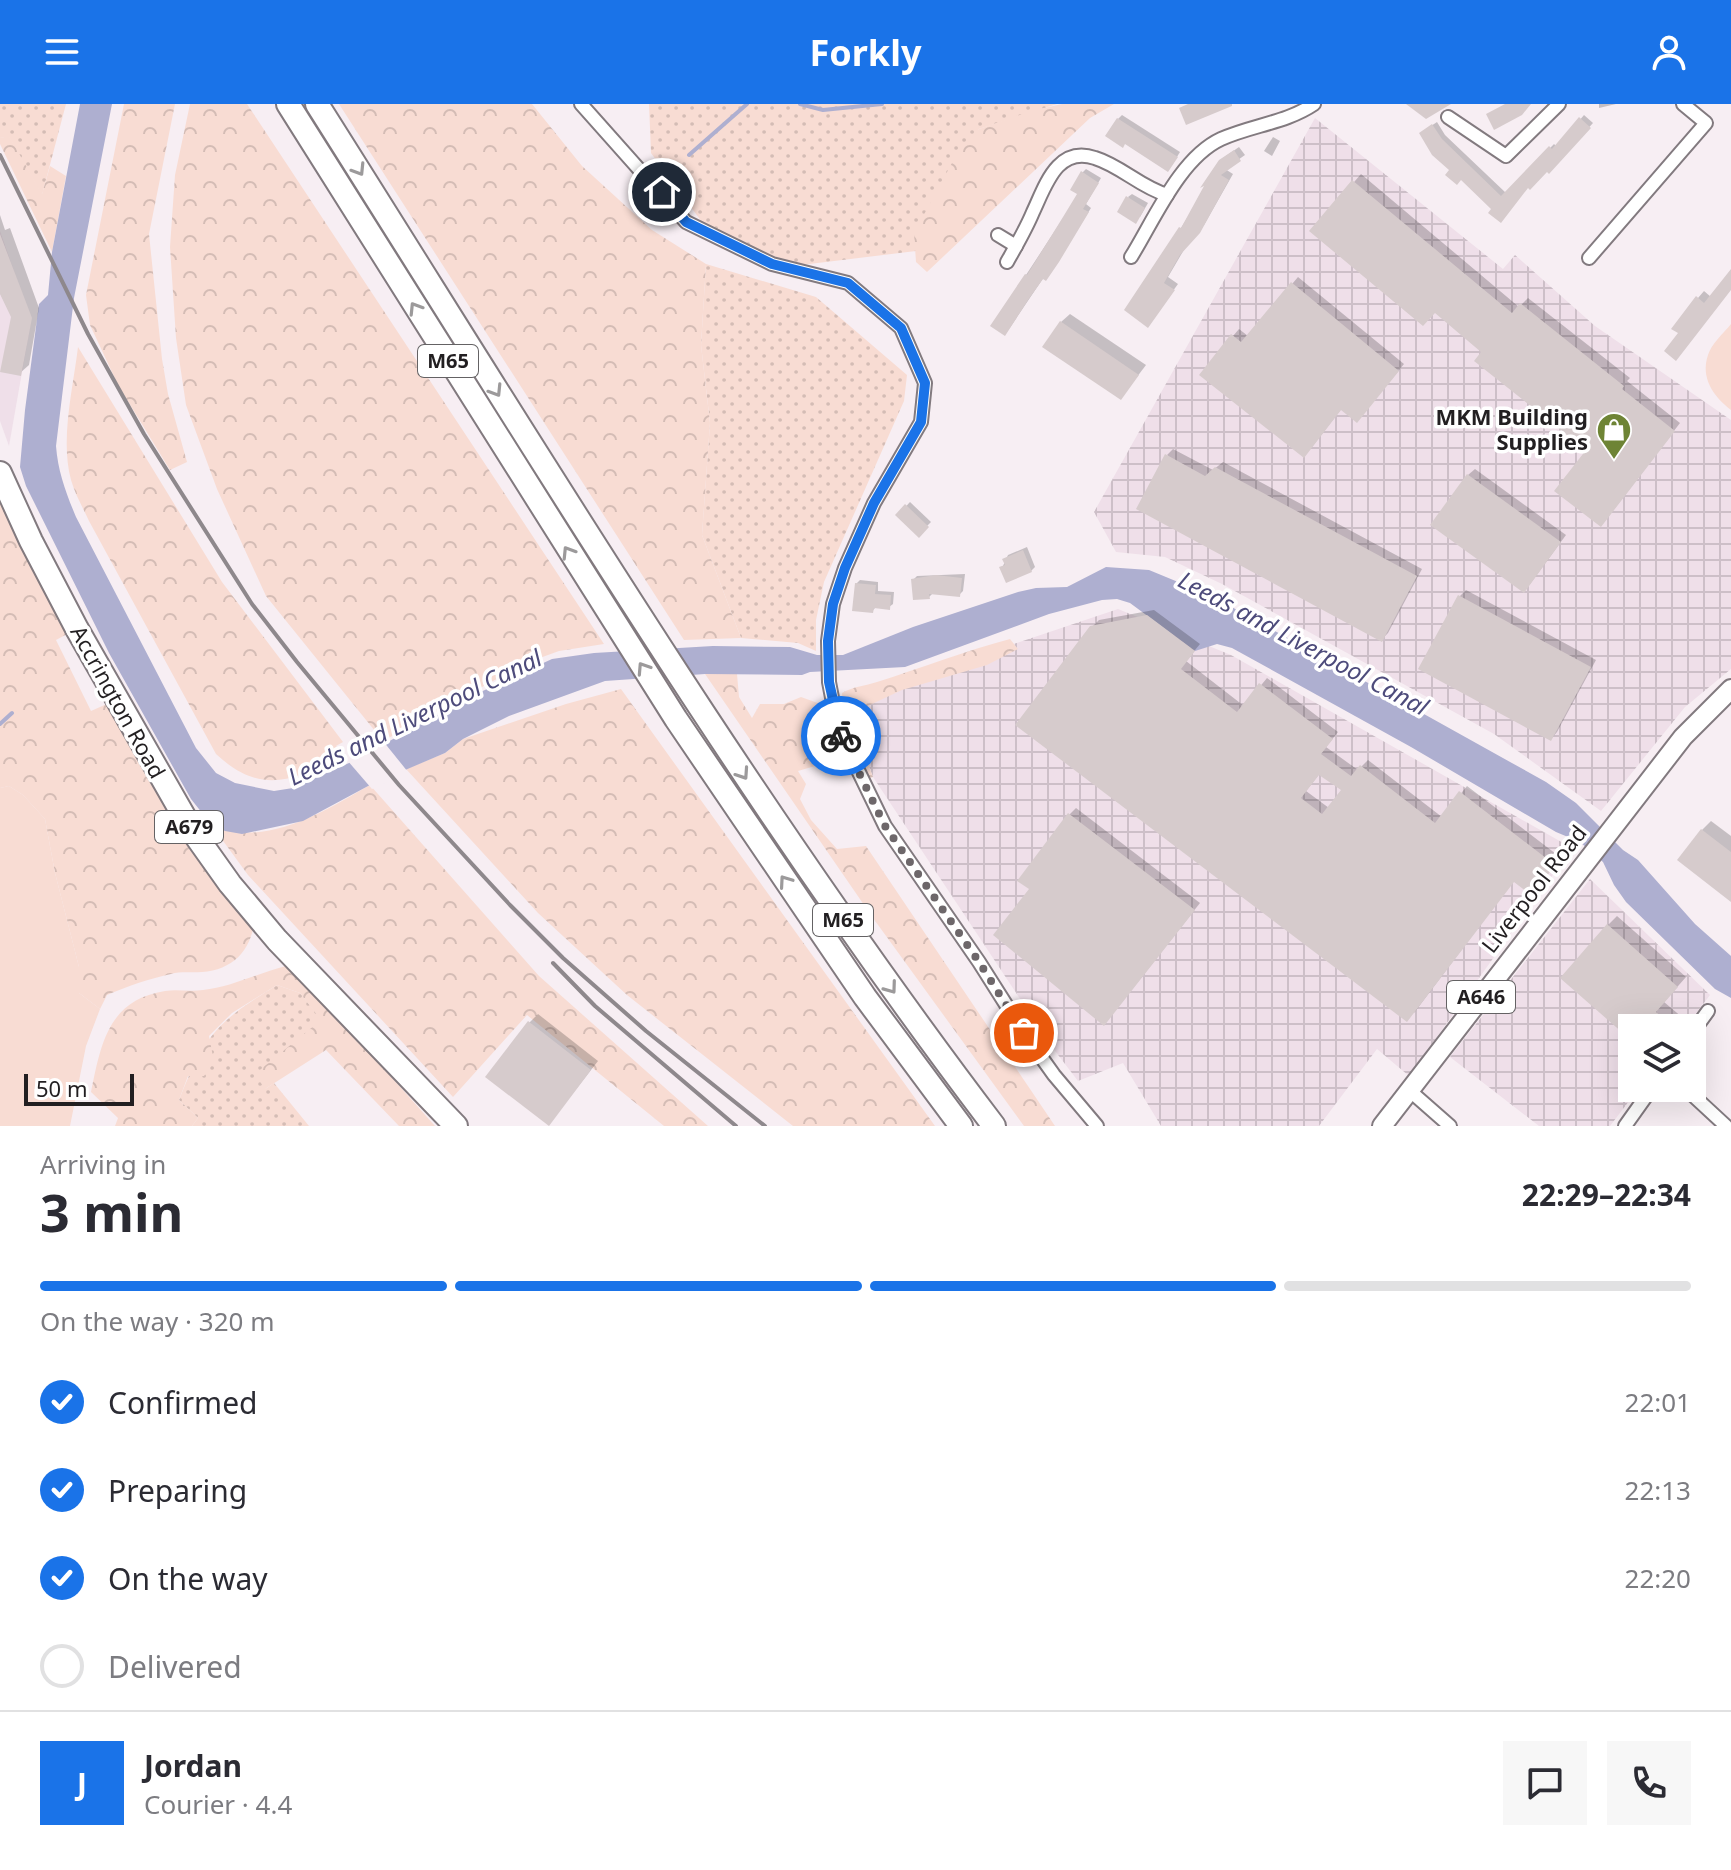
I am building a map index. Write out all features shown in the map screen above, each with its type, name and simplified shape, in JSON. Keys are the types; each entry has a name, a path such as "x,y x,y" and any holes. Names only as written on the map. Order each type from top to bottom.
{"highway":[{"name":"M65","path":"288,104 676,719 865,997 961,1126"},
{"name":"M65","path":"317,104 549,477 700,709 885,980 994,1126"},
{"name":"Accrington Road","path":"0,473 77,629 193,832 230,884 277,940 456,1126"}],"main road":[{"name":"Liverpool Road","path":"1382,1126 1683,737 1730,691"}],"street":[{"path":"581,104 686,222 772,264 848,283 901,328 925,383 921,422 874,503 845,568 833,604 828,641 829,682 838,729 885,826 1024,1033 1097,1126"},
{"path":"1131,257 1167,195 1196,158 1218,140 1289,118 1314,104"},
{"path":"1448,117 1506,156 1559,104"},
{"path":"1589,258 1706,123 1683,104"},
{"path":"1007,262 1048,177 1057,166 1068,160 1095,157 1150,190 1167,195"},
{"path":"998,235 1016,246"},
{"path":"1409,1090 1450,1126"},
{"path":"1625,1126 1642,1102"},
{"path":"1700,1102 1726,1126"}],"shaded area":[{"path":"1315,118 1503,269 1515,255 1595,326 1731,420 1731,669 1685,707 1601,811 1494,734 1222,584 1165,557 1116,552 1094,512"},
{"path":"0,231 31,321 9,446 0,421"},
{"path":"1118,609 1231,655 1572,848 1409,1076 1377,1049 1319,1126 1161,1126 1123,1063 1078,1081 1052,1047 873,777 860,743 858,696"},
{"path":"1590,879 1710,995 1696,1014 1618,1014 1618,1102 1628,1102 1610,1126 1539,1126 1450,1057"}],"green space":[{"path":"0,104 66,104 42,195 9,137 0,138"},
{"path":"124,104 175,104 149,234 162,359 168,394 187,462 170,470 118,385 90,325 86,295"},
{"path":"190,104 247,104 604,644 559,651 526,663 383,741 266,596 217,489 186,405 176,338 170,247 175,175"},
{"path":"339,104 532,104 582,166 652,230 706,264 701,345 710,423 702,535 741,638 684,640"},
{"path":"649,104 1057,104 979,129 916,251 785,267 710,233 651,153"},
{"path":"1062,104 1114,104 1090,118 927,272 916,262 914,233 953,161 979,129"},
{"path":"9,136 42,194 50,166 66,176 52,252 0,144 0,138"},
{"path":"706,264 816,297 907,375 904,401 824,582 816,620 816,651 798,643 741,638 702,535 710,423 701,345"},
{"path":"1731,324 1731,410 1710,386 1706,363 1715,343"},
{"path":"78,347 222,582 343,742 336,746 345,757 294,777 264,780 248,776 216,754 89,521 73,485 68,464 67,431"},
{"path":"0,501 4,502 71,632 56,640 91,711 109,703 254,922 249,942 231,963 213,970 175,973 130,986 107,995 100,1009 79,993 79,967 45,819 23,795 9,786 0,788"},
{"path":"1010,639 1018,649 987,665 902,690 859,710 860,743 873,777 867,779 845,726 842,693"},
{"path":"705,674 737,674 739,697 752,718 760,704 784,704 801,697 826,706 850,773 822,764 798,771 806,784 800,799 811,820 837,849 866,846 1055,1126 1024,1126 873,918"},
{"path":"621,689 935,1126 793,1126 627,995 538,913 406,769 445,753 463,739"},
{"path":"370,785 539,976 708,1126 664,1126 527,1015 453,1097 248,875 210,823 250,833 271,830 313,816"},
{"path":"9,786 23,795 45,819 79,967 79,993 100,1009 86,1046 70,1126 0,1126 0,788"},
{"path":"286,966 304,979 435,1126 399,1126 326,1050 265,1089 255,1074 321,1020 300,993 277,985 232,1013 209,1036 214,1062 204,1076 188,1076 179,1100 198,1118 192,1126 115,1126 118,1118 91,1092 104,1041 119,1014 146,996 170,990 213,988"},
{"path":"277,985 300,993 322,1020 265,1089 274,1083 309,1126 192,1126 198,1118 179,1100 206,1044 226,1020"}],"water":[{"path":"80,104 112,104 74,298 56,446 59,465 76,517 196,748 216,773 235,783 274,791 293,788 349,763 474,695 552,659 594,653 713,646 790,647 817,655 843,655 913,627 1018,592 1067,587 1106,567 1149,570 1212,596 1546,782 1576,803 1623,850 1638,860 1695,924 1731,956 1731,998 1715,989 1626,902 1603,862 1580,842 1556,832 1232,648 1217,644 1195,651 1130,603 1117,599 1049,614 905,667 802,675 705,674 605,681 509,716 463,739 445,753 370,785 303,821 242,834 225,831 210,823 191,799 109,653 26,486 20,467 39,304 48,295 52,252"}],"pier":[{"path":"383,741 408,772 372,789 347,760"}],"building":[{"path":"1188,104 1232,106 1186,125 1179,108"},
{"path":"1406,104 1451,104 1426,119"},
{"path":"1505,104 1531,104 1522,115 1494,130 1486,114"},
{"path":"1579,117 1591,128 1549,174 1547,172 1530,190 1528,188 1501,223 1488,213 1491,209 1461,180 1457,185 1445,175 1449,170 1432,155 1419,133 1432,124 1442,139 1501,196 1549,146 1552,149"},
{"path":"1117,118 1178,157 1168,172 1125,144 1123,148 1105,136"},
{"path":"1234,150 1241,161 1221,175 1229,180 1200,233 1180,255 1164,283 1175,290 1148,328 1124,310 1181,228 1204,186 1200,188 1219,160"},
{"path":"1081,171 1099,183 1083,209 1089,212 1059,262 1046,281 1043,279 1005,336 990,326 1027,275 1077,194 1070,190"},
{"path":"1352,180 1512,313 1520,303 1675,431 1601,527 1554,491 1586,450 1474,361 1481,352 1435,313 1423,326 1309,231"},
{"path":"1126,196 1145,208 1136,224 1117,212"},
{"path":"0,234 32,318 21,376 0,372 11,317 0,294"},
{"path":"1731,269 1731,290 1676,361 1664,351 1678,333 1671,329 1696,296 1704,303"},
{"path":"1291,282 1399,371 1357,423 1341,410 1304,458 1199,375 1231,334 1241,342"},
{"path":"1060,321 1139,375 1121,400 1042,347"},
{"path":"1165,454 1205,476 1215,467 1417,576 1382,642 1136,509"},
{"path":"1467,474 1561,542 1524,593 1430,525"},
{"path":"905,504 929,527 919,538 895,515"},
{"path":"1023,550 1032,572 1006,583 999,567 1005,565 1002,559"},
{"path":"936,575 962,578 960,597 929,594 930,599 913,600 911,579"},
{"path":"855,583 876,585 875,594 891,595 890,610 874,608 873,613 852,611"},
{"path":"1458,595 1591,667 1551,741 1418,669"},
{"path":"1147,615 1195,651 1181,669 1237,712 1259,683 1333,739 1321,754 1351,776 1360,765 1435,823 1459,791 1555,865 1532,896 1514,882 1407,1022 1015,725 1090,626","holes":["1319,775 1341,790 1322,814 1301,798"]},
{"path":"1068,813 1195,910 1104,1026 993,935 1029,889 1017,881"},
{"path":"1701,829 1731,852 1731,902 1677,860"},
{"path":"1607,924 1678,987 1656,1012 1658,1014 1618,1014 1618,1029 1560,978"},
{"path":"528,1021 591,1070 549,1126 485,1077"}],"waterway":[{"path":"689,155 747,104"},
{"path":"800,104 823,110 882,104"},
{"path":"0,724 12,713"}],"railway":[{"path":"0,155 88,334 144,434 252,604 297,662 399,785 563,958 646,1031 765,1126"},
{"path":"553,963 595,1006 736,1126"}],"way so far":[{"path":"841,736 885,826 1024,1033"}],"place":[{"name":"MKM Building Supplies","path":"1614,461"}],"route":[{"path":"662,192 686,222 772,264 848,283 901,328 925,383 921,422 874,503 845,568 833,604 828,641 829,682 841,736"}],"water label":[{"name":"Leeds and Liverpool Canal","path":"1303,644"},
{"name":"Leeds and Liverpool Canal","path":"415,718"}]}
